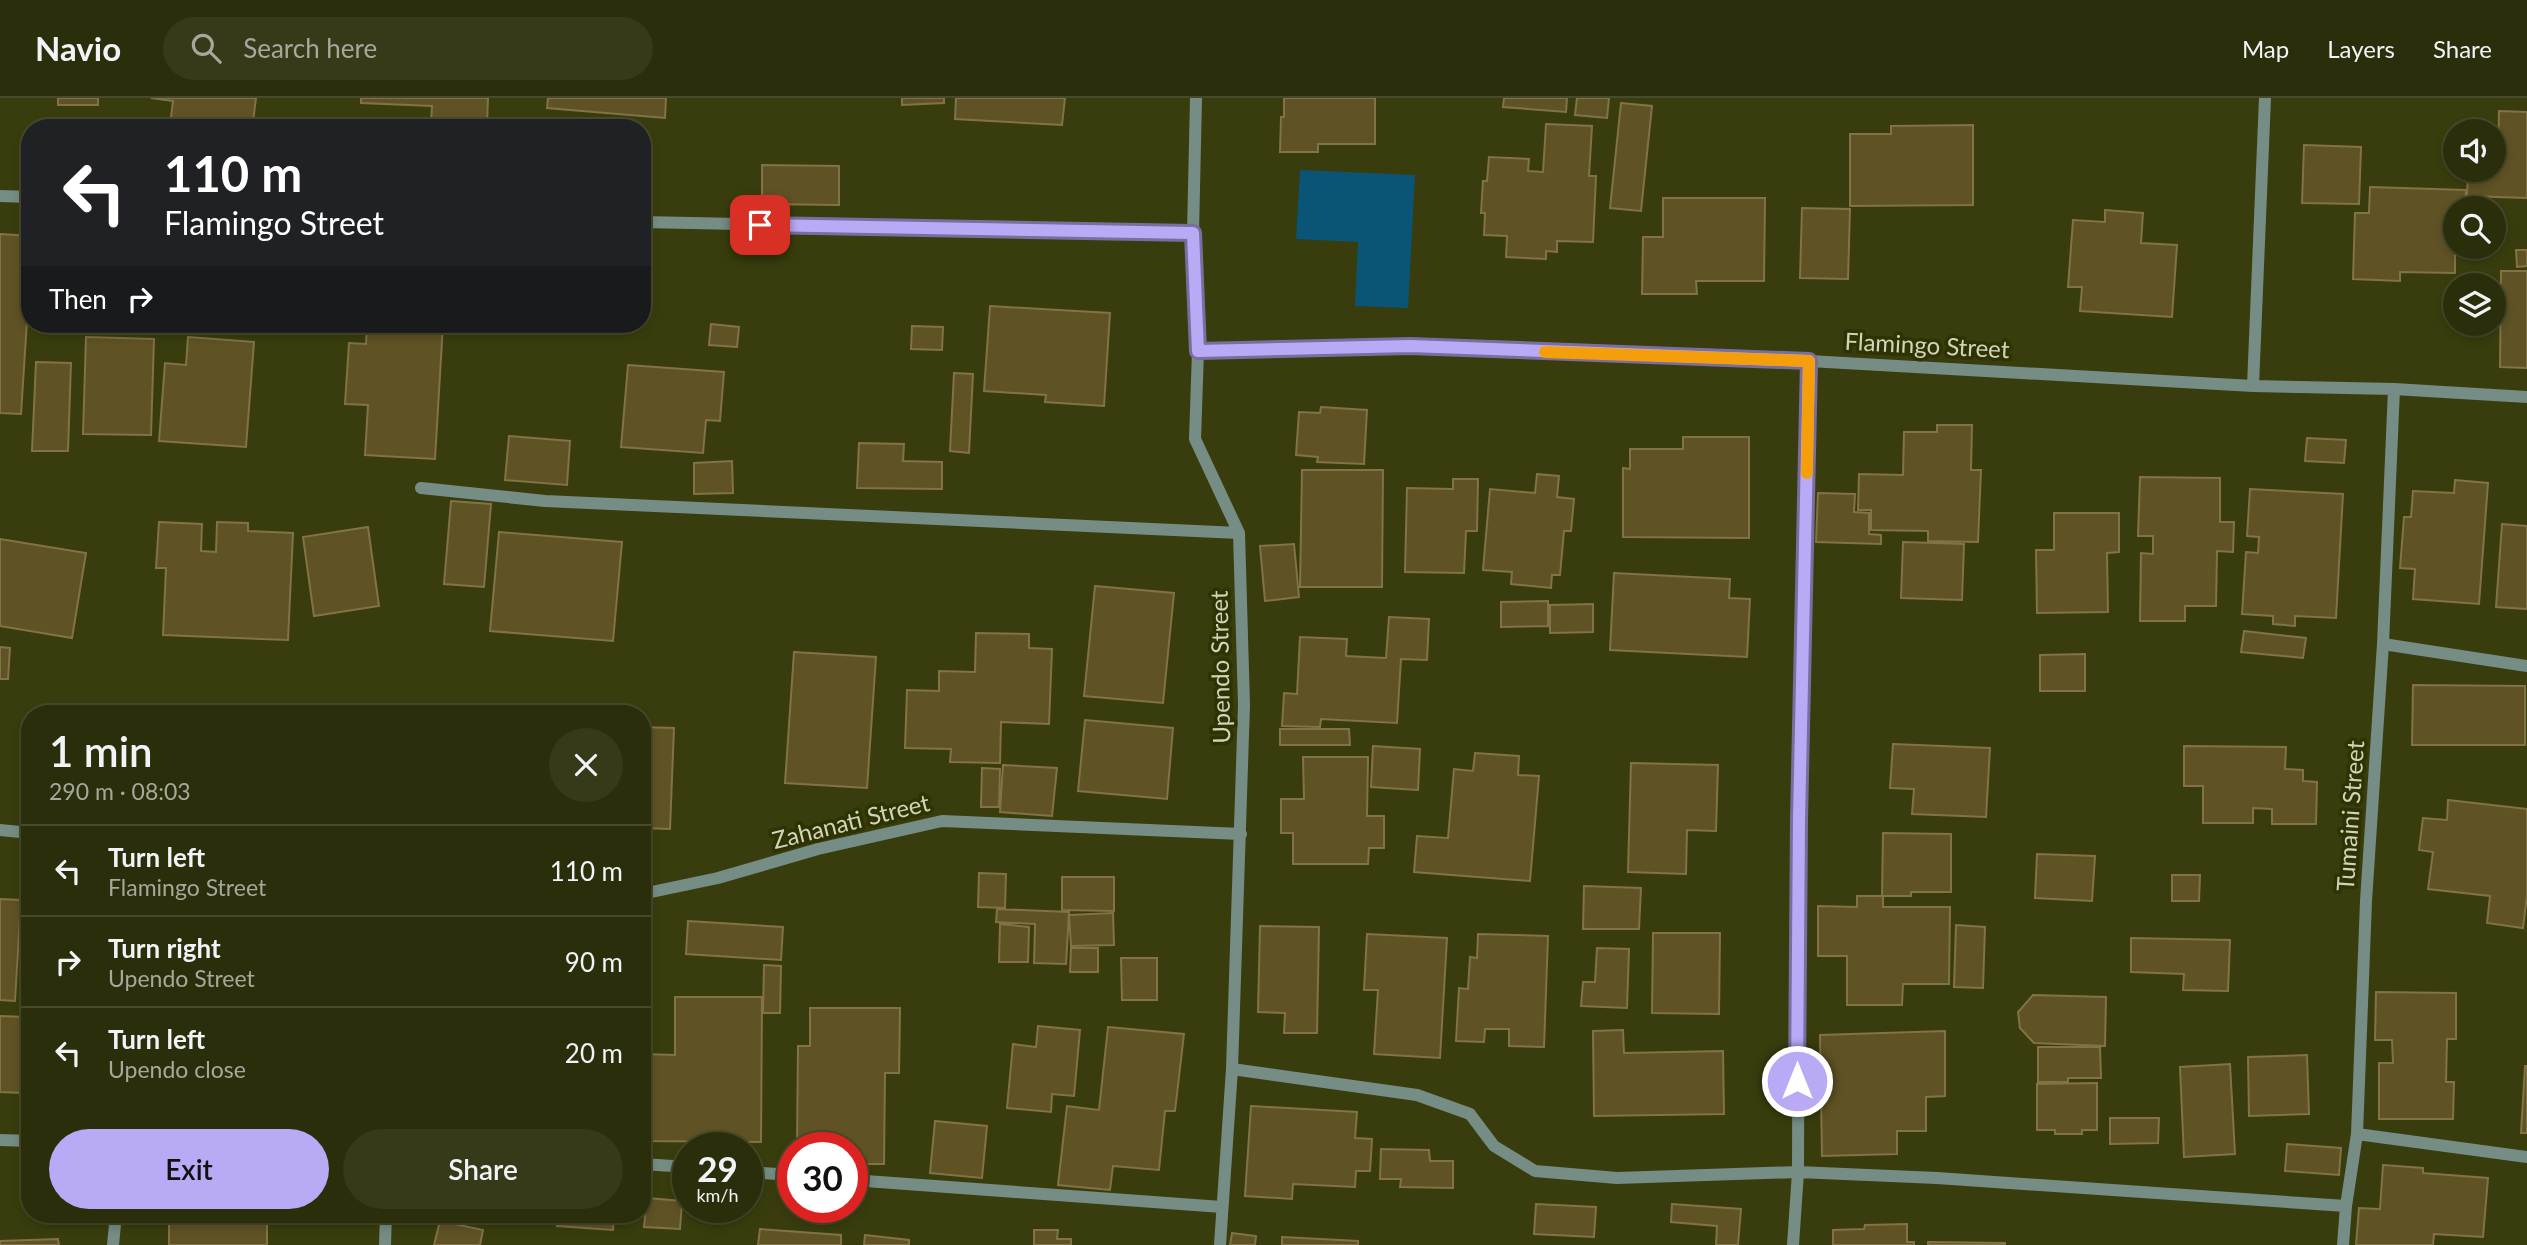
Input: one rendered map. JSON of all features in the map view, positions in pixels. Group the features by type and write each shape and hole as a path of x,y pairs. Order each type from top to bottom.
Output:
{"street":[{"name":"Upendo Street","path":"1196,98 1193,233 1198,351 1195,439 1239,534 1244,705 1232,1069 1220,1245"},
{"path":"2253,386 2265,98"},
{"path":"0,196 21,197"},
{"path":"651,222 1193,233"},
{"name":"Flamingo Street","path":"1198,351 1410,346 1809,361 2253,386 2394,389 2527,397"},
{"path":"1793,1245 1798,1172 1799,820 1809,361"},
{"name":"Tumaini Street","path":"2343,1245 2357,1134 2366,901 2383,644 2394,389"},
{"path":"421,488 545,501 1239,534"},
{"path":"2383,644 2527,666"},
{"name":"Zahanati Street","path":"651,892 718,878 818,849 942,821 1241,834"},
{"path":"0,830 21,832"},
{"path":"1232,1069 1417,1095 1470,1114 1494,1146 1535,1171 1617,1178 1798,1172 2043,1184 2346,1206"},
{"path":"2357,1134 2527,1157"},
{"path":"0,1140 21,1141"},
{"path":"651,1165 672,1166"},
{"path":"868,1181 1222,1207"},
{"path":"113,1245 115,1223"},
{"path":"385,1245 386,1223"}],"water":[{"path":"1300,170 1415,175 1408,308 1355,306 1358,242 1296,239"}],"building":[{"path":"58,98 98,98 98,105 58,105"},
{"path":"151,98 256,98 253,119 171,119 173,101"},
{"path":"361,98 488,98 487,119 431,119 432,106 361,103"},
{"path":"548,98 666,98 665,118 547,108"},
{"path":"902,98 944,98 944,103 902,105"},
{"path":"956,98 1065,98 1062,125 955,119"},
{"path":"1284,98 1375,98 1375,144 1318,144 1318,152 1280,152"},
{"path":"1504,98 1567,98 1566,112 1503,107"},
{"path":"1577,98 1609,98 1607,118 1575,115"},
{"path":"1621,103 1652,106 1641,211 1610,208"},
{"path":"2499,111 2527,112 2527,198 2467,196 2468,182 2506,182 2506,119 2499,119"},
{"path":"1546,124 1592,126 1589,176 1596,176 1593,242 1557,241 1557,252 1546,251 1546,259 1506,257 1507,236 1484,235 1485,213 1481,213 1483,181 1487,181 1489,157 1529,159 1528,171 1543,172"},
{"path":"1973,125 1973,205 1850,206 1850,134 1891,134 1891,126"},
{"path":"2304,145 2361,147 2359,204 2302,203"},
{"path":"762,165 839,166 839,205 762,204"},
{"path":"2370,187 2466,190 2466,196 2443,196 2443,259 2455,259 2455,273 2400,272 2400,281 2353,279 2355,213 2369,213"},
{"path":"1663,198 1765,198 1764,281 1696,281 1697,294 1642,294 1643,237 1663,237"},
{"path":"1802,208 1850,209 1848,279 1800,278"},
{"path":"2105,210 2143,213 2141,243 2177,245 2172,317 2080,311 2082,287 2068,287 2073,220 2105,222"},
{"path":"0,234 21,235 21,333 26,333 21,414 0,413"},
{"path":"2516,250 2527,250 2527,266 2517,267"},
{"path":"2527,271 2527,368 2500,367 2500,336 2506,336 2506,273 2501,273"},
{"path":"990,306 1110,313 1104,406 1045,402 1046,395 984,391"},
{"path":"711,324 739,327 737,347 709,345"},
{"path":"912,326 943,327 942,350 911,349"},
{"path":"367,333 442,333 435,459 365,455 368,405 345,404 349,343 366,344"},
{"path":"86,337 154,339 151,435 83,434"},
{"path":"188,337 254,342 246,447 159,441 165,363 186,365"},
{"path":"36,362 71,363 68,451 32,451"},
{"path":"628,365 724,372 720,421 706,420 703,453 621,447"},
{"path":"954,373 973,374 969,453 950,451"},
{"path":"1321,407 1367,410 1364,464 1317,462 1318,457 1296,455 1299,412 1320,413"},
{"path":"1937,425 1972,425 1971,470 1981,470 1978,542 1928,541 1928,531 1871,530 1871,510 1858,510 1859,474 1903,475 1904,432 1937,432"},
{"path":"509,436 570,441 567,485 505,480"},
{"path":"1683,437 1749,437 1749,538 1623,537 1623,468 1630,469 1630,449 1683,449"},
{"path":"2307,438 2346,440 2344,463 2305,461"},
{"path":"859,443 904,444 903,461 942,462 942,489 857,488"},
{"path":"732,461 733,493 694,494 694,463"},
{"path":"1302,470 1383,470 1382,587 1300,587"},
{"path":"1537,474 1559,476 1557,497 1574,499 1571,531 1564,531 1560,575 1552,575 1551,588 1511,584 1512,572 1483,570 1490,489 1535,493"},
{"path":"2140,477 2220,478 2220,522 2234,522 2233,552 2217,551 2216,606 2185,606 2185,621 2140,621 2141,553 2153,554 2153,536 2138,536"},
{"path":"1453,479 1478,479 1477,531 1466,531 1464,573 1405,572 1407,488 1453,489"},
{"path":"2455,480 2488,483 2479,604 2413,599 2415,569 2400,568 2404,517 2411,517 2413,491 2454,493"},
{"path":"2250,489 2343,494 2336,618 2295,616 2295,626 2273,624 2273,616 2242,614 2246,552 2258,553 2259,537 2247,536"},
{"path":"1818,493 1855,494 1854,512 1869,513 1869,534 1881,535 1881,544 1816,542"},
{"path":"451,501 491,504 484,587 444,584"},
{"path":"2054,513 2119,513 2119,552 2107,553 2108,612 2037,613 2036,550 2054,550"},
{"path":"159,522 202,524 201,551 216,552 217,522 248,523 248,531 293,533 288,640 163,635 166,568 156,568"},
{"path":"2502,524 2527,526 2527,609 2496,607"},
{"path":"368,527 379,606 314,616 303,537"},
{"path":"499,532 622,542 613,641 490,631"},
{"path":"0,539 86,553 72,638 0,626"},
{"path":"1903,542 1964,544 1962,600 1901,598"},
{"path":"1294,544 1299,597 1265,601 1260,546"},
{"path":"1614,573 1730,579 1729,598 1750,599 1747,657 1610,650"},
{"path":"1095,586 1174,593 1163,703 1084,696"},
{"path":"1548,601 1548,626 1501,627 1501,602"},
{"path":"1593,604 1593,632 1550,633 1550,605"},
{"path":"1389,617 1429,619 1427,660 1401,659 1397,723 1321,719 1320,727 1282,726 1284,693 1297,694 1300,637 1347,639 1346,656 1386,658"},
{"path":"2244,631 2306,638 2303,658 2241,652"},
{"path":"976,633 1029,634 1029,648 1052,649 1049,724 1001,722 1000,763 950,762 951,749 905,748 907,690 939,691 939,671 975,672"},
{"path":"0,647 10,648 8,679 0,679"},
{"path":"794,652 876,657 867,788 785,783"},
{"path":"2085,654 2085,691 2040,691 2040,655"},
{"path":"2413,685 2525,686 2525,745 2412,745"},
{"path":"1085,720 1173,728 1167,799 1078,791"},
{"path":"651,727 674,728 670,829 651,828"},
{"path":"1280,729 1349,729 1350,745 1280,745"},
{"path":"1893,744 1990,748 1986,817 1912,814 1914,789 1890,788"},
{"path":"1373,746 1420,749 1418,790 1371,787"},
{"path":"2184,746 2286,747 2285,769 2303,770 2303,781 2317,782 2316,824 2272,824 2272,809 2253,808 2253,823 2203,823 2203,786 2184,786"},
{"path":"1475,753 1519,756 1518,775 1539,776 1530,881 1414,872 1417,836 1448,838 1454,769 1473,771"},
{"path":"1303,757 1368,757 1367,816 1384,816 1384,848 1369,848 1368,864 1293,864 1293,833 1281,833 1281,799 1304,799"},
{"path":"1631,763 1718,765 1716,831 1687,830 1686,874 1628,872"},
{"path":"1003,765 1057,768 1052,816 1000,812"},
{"path":"982,768 1000,769 999,807 981,807"},
{"path":"2448,800 2527,809 2527,895 2523,928 2487,923 2490,896 2428,889 2433,852 2419,850 2423,818 2447,820"},
{"path":"1883,833 1951,834 1951,892 1911,892 1911,896 1882,896"},
{"path":"2037,854 2095,856 2092,901 2035,898"},
{"path":"979,873 1006,874 1005,908 978,907"},
{"path":"2172,875 2200,875 2199,901 2172,901"},
{"path":"1062,877 1114,877 1114,911 1062,910"},
{"path":"1584,886 1641,888 1639,929 1583,929"},
{"path":"1857,896 1883,896 1883,907 1950,907 1949,984 1903,984 1902,1005 1847,1005 1847,956 1818,956 1818,906 1857,907"},
{"path":"0,899 21,900 15,1001 0,1000"},
{"path":"997,909 1069,912 1066,964 1034,963 1035,924 996,922"},
{"path":"1113,913 1114,945 1071,946 1069,915"},
{"path":"688,921 783,927 781,960 686,954"},
{"path":"1000,924 1029,927 1028,962 999,962"},
{"path":"1956,925 1985,927 1983,988 1954,987"},
{"path":"1260,926 1319,927 1317,1033 1284,1033 1285,1013 1258,1012"},
{"path":"1653,933 1720,933 1719,1014 1652,1013"},
{"path":"1367,934 1447,938 1440,1058 1374,1054 1378,990 1364,990"},
{"path":"1478,934 1548,936 1544,1047 1509,1046 1509,1029 1485,1029 1484,1042 1456,1041 1459,988 1468,989 1470,957 1477,958"},
{"path":"2131,938 2230,940 2228,991 2183,990 2184,974 2131,972"},
{"path":"1071,948 1098,948 1098,972 1070,972"},
{"path":"1597,948 1629,949 1627,1008 1581,1006 1583,982 1595,982"},
{"path":"1121,958 1157,958 1157,1000 1122,1000"},
{"path":"764,965 781,966 780,1013 763,1013"},
{"path":"2376,992 2456,993 2456,1039 2447,1039 2446,1082 2454,1082 2453,1119 2379,1119 2379,1063 2393,1063 2392,1040 2375,1040"},
{"path":"2033,995 2106,997 2105,1046 2034,1043 2020,1028 2018,1012"},
{"path":"675,997 762,997 761,1132 672,1132 672,1141 651,1141 651,1054 675,1055"},
{"path":"810,1008 900,1008 899,1073 885,1073 884,1164 868,1164 868,1132 797,1132 798,1046 810,1046"},
{"path":"0,1016 21,1017 21,1093 0,1092"},
{"path":"1038,1026 1080,1030 1074,1096 1052,1094 1051,1112 1007,1108 1013,1044 1036,1047"},
{"path":"1108,1027 1184,1034 1175,1111 1165,1111 1159,1170 1113,1166 1110,1190 1058,1185 1067,1106 1099,1110"},
{"path":"1623,1030 1624,1053 1723,1051 1724,1114 1594,1116 1593,1031"},
{"path":"1945,1031 1945,1096 1926,1097 1926,1131 1897,1131 1897,1154 1822,1156 1820,1035"},
{"path":"2038,1047 2100,1047 2101,1078 2038,1082"},
{"path":"2307,1055 2309,1114 2249,1116 2248,1057"},
{"path":"2230,1064 2235,1154 2184,1157 2180,1067"},
{"path":"2525,1066 2527,1133 2521,1133"},
{"path":"2097,1083 2097,1130 2082,1130 2082,1134 2055,1134 2055,1130 2037,1130 2037,1084"},
{"path":"1251,1106 1357,1112 1355,1138 1372,1139 1370,1171 1356,1171 1355,1187 1293,1184 1292,1199 1245,1196"},
{"path":"2110,1118 2159,1118 2158,1143 2110,1144"},
{"path":"935,1121 987,1126 982,1178 930,1173"},
{"path":"2287,1144 2341,1148 2339,1175 2285,1171"},
{"path":"1381,1149 1429,1150 1430,1161 1453,1161 1453,1188 1400,1187 1401,1179 1380,1179"},
{"path":"2383,1165 2423,1168 2423,1173 2488,1178 2483,1237 2434,1234 2433,1245 2356,1245 2359,1208 2380,1209"},
{"path":"651,1198 672,1200 672,1223 680,1223 680,1229 644,1227 644,1223 651,1223"},
{"path":"1536,1204 1596,1207 1594,1237 1534,1234"},
{"path":"1672,1204 1741,1209 1738,1245 1716,1245 1717,1226 1671,1222"},
{"path":"169,1223 267,1223 267,1245 169,1245"},
{"path":"440,1223 483,1230 480,1245 434,1245"},
{"path":"557,1223 613,1223 613,1230 557,1226"},
{"path":"1907,1224 1907,1242 1914,1242 1914,1245 1833,1245 1833,1230 1864,1229 1865,1225"},
{"path":"760,1229 841,1235 841,1245 758,1245"},
{"path":"1034,1230 1058,1230 1057,1239 1071,1239 1071,1245 1034,1245"},
{"path":"1232,1233 1256,1236 1255,1245 1230,1245"},
{"path":"865,1235 909,1240 909,1245 864,1245"},
{"path":"1282,1237 1358,1241 1358,1245 1282,1245"},
{"path":"58,1239 59,1245 0,1245 0,1241"},
{"path":"1928,1242 2005,1243 2005,1245 1928,1245"}],"slow traffic":[{"path":"1545,352 1809,361 1807,473"}],"route":[{"path":"760,225 1193,233 1198,351 1410,346 1809,361 1799,820 1797,1081"}]}
